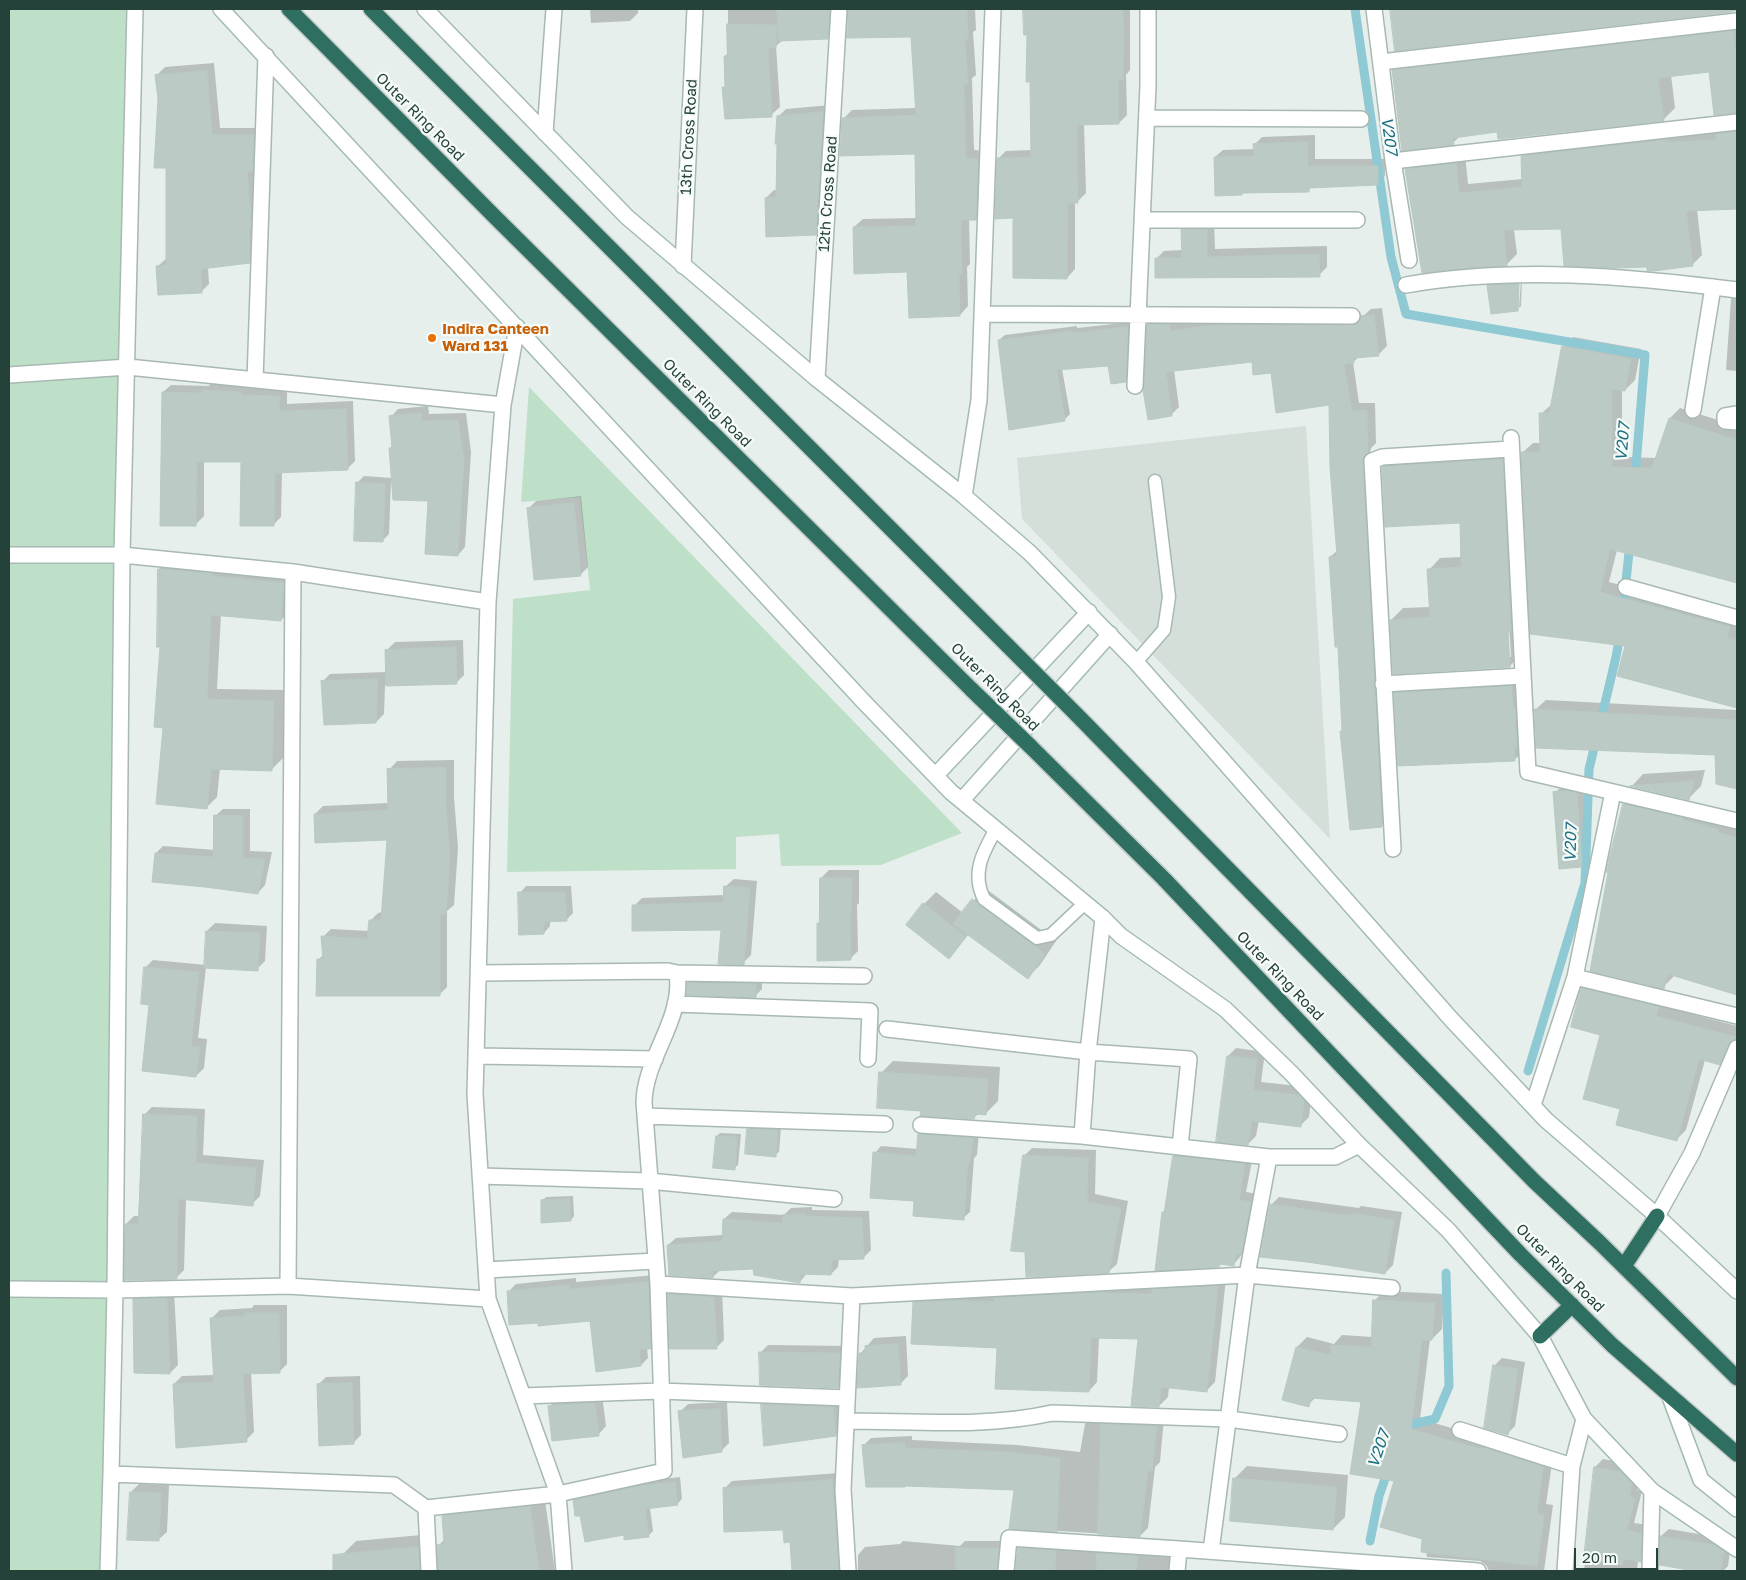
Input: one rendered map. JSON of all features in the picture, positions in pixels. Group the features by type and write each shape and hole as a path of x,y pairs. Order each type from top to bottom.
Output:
{"highway":[{"name":"Outer Ring Road","path":"289,9 494,216 1164,879 1520,1254 1612,1346 1737,1454"},
{"path":"371,9 1076,714 1534,1181 1624,1266 1737,1378"},
{"path":"1624,1266 1657,1216"},
{"path":"1540,1336 1572,1304"}],"street":[{"path":"108,1571 114,1290 122,555 128,367 135,9"},
{"path":"221,9 863,701 936,776 1103,918 1121,936 1225,1009 1471,1255 1540,1336 1584,1419 1652,1490 1737,1548"},
{"path":"425,9 626,217 817,379 964,496 1030,554 1136,662 1444,1012 1546,1120 1657,1216 1737,1291"},
{"path":"545,133 554,9"},
{"name":"13th Cross Road","path":"683,266 695,9"},
{"name":"12th Cross Road","path":"817,379 840,9"},
{"path":"964,496 978,400 993,9"},
{"path":"1135,386 1147,118 1148,9"},
{"path":"1374,9 1393,161 1409,260"},
{"path":"1381,62 1737,21"},
{"path":"255,380 266,56"},
{"path":"1147,118 1361,119"},
{"path":"1393,161 1737,122"},
{"path":"1142,220 1356,220"},
{"path":"1406,285 1512,274 1621,278 1737,290"},
{"path":"1692,410 1713,287"},
{"path":"982,314 1352,316"},
{"path":"517,327 503,405 488,602 475,1094 488,1299 558,1494 564,1571"},
{"path":"9,375 128,367 503,405"},
{"path":"1393,849 1372,461 1382,456 1511,444 1528,772 1737,821"},
{"path":"9,555 122,555 293,572 488,602"},
{"path":"288,1286 293,572"},
{"path":"1626,587 1737,618"},
{"path":"936,776 1088,612"},
{"path":"962,800 1110,634"},
{"path":"1383,684 1523,676"},
{"path":"1531,1104 1575,977 1607,791"},
{"path":"1082,1136 1088,1052 1103,918"},
{"path":"479,974 668,971 677,973 864,976"},
{"path":"111,1474 394,1485 426,1508 558,1494 664,1471 658,1284 649,1181 644,1089 668,1027 678,982 677,973"},
{"path":"1575,977 1737,1016"},
{"path":"674,1004 870,1011 868,1059"},
{"path":"887,1029 1088,1052 1189,1059 1180,1147"},
{"path":"1657,1216 1692,1152 1737,1048"},
{"path":"476,1056 655,1060"},
{"path":"645,1116 885,1124"},
{"path":"921,1125 1082,1136 1269,1157 1335,1157 1359,1145"},
{"path":"1211,1551 1247,1275 1269,1157"},
{"path":"480,1176 649,1181 834,1198"},
{"path":"486,1270 656,1261"},
{"path":"658,1284 852,1296 1247,1275 1392,1288"},
{"path":"9,1289 114,1290 288,1286 488,1299"},
{"path":"848,1571 844,1489 852,1296"},
{"path":"523,1396 660,1391 847,1398"},
{"path":"1670,1397 1701,1480 1737,1509"},
{"path":"846,1421 981,1422 1029,1418 1052,1413 1229,1420 1339,1434"},
{"path":"1565,1571 1572,1466 1584,1419"},
{"path":"1460,1430 1572,1466"},
{"path":"1650,1571 1652,1490"},
{"path":"426,1508 429,1571"},
{"path":"1006,1571 1009,1538 1179,1548 1478,1571"},
{"path":"1177,1571 1179,1548"}],"lane":[{"path":"1136,662 1164,630 1169,597 1155,481"},
{"path":"996,828 980,858 978,871 980,891 984,899 1037,938 1051,935 1085,903"}],"shaded area":[{"path":"1306,426 1330,839 1022,519 1017,458"}],"green space":[{"path":"9,9 135,9 108,1571 9,1571"},
{"path":"529,387 962,833 881,865 781,866 779,834 736,837 736,869 507,872 513,599 590,590 580,497 521,502"}],"building":[{"path":"777,9 830,9 828,39 779,41"},
{"path":"848,9 967,9 968,39 965,39 968,84 964,85 966,158 978,159 976,220 961,220 962,274 959,274 960,316 909,318 907,272 854,274 853,227 916,226 915,154 840,156 842,118 916,115 911,37 847,38"},
{"path":"1023,9 1123,9 1123,80 1118,79 1119,124 1077,125 1078,203 1068,203 1067,279 1013,278 1013,218 995,219 997,158 1031,157 1030,82 1026,82 1027,35 1024,35"},
{"path":"1390,9 1731,9 1731,12 1395,51"},
{"path":"727,24 777,25 776,48 768,48 772,117 725,119 722,87 725,87 724,56 727,56"},
{"path":"1733,31 1737,63 1736,113 1714,115 1709,72 1658,78 1664,121 1498,139 1497,132 1453,138 1454,145 1402,151 1392,70"},
{"path":"207,71 212,135 254,135 253,171 247,171 251,215 251,229 249,229 250,263 201,269 202,293 158,295 156,266 166,265 166,168 154,168 158,99 155,75"},
{"path":"823,112 816,235 766,237 765,198 776,197 777,144 775,144 777,116"},
{"path":"1737,131 1737,209 1686,211 1693,266 1647,271 1647,267 1564,266 1561,229 1504,230 1507,266 1422,273 1405,169 1456,163 1459,193 1522,187 1521,156 1666,140 1666,142 1717,140 1716,134"},
{"path":"1308,142 1308,166 1378,166 1378,185 1309,188 1309,192 1242,193 1242,195 1215,196 1214,157 1254,156 1253,144"},
{"path":"1207,229 1207,257 1319,254 1320,277 1155,278 1155,258 1182,258 1181,230"},
{"path":"1519,284 1518,311 1491,314 1487,285"},
{"path":"1374,315 1379,356 1354,358 1354,363 1344,364 1352,411 1367,410 1368,452 1364,456 1363,462 1382,827 1350,830 1340,731 1342,731 1338,647 1335,647 1329,557 1337,556 1330,467 1329,405 1276,413 1271,373 1253,375 1252,362 1166,372 1172,416 1148,420 1143,390 1147,324 1169,324 1170,331 1215,325 1352,325 1357,324 1361,316"},
{"path":"1128,327 1126,382 1111,384 1108,366 1057,370 1065,421 1009,430 998,340 1072,331 1072,333"},
{"path":"1562,346 1631,359 1625,391 1612,389 1612,467 1652,468 1669,418 1737,440 1737,583 1610,549 1600,592 1730,627 1727,637 1737,640 1737,708 1617,676 1625,646 1530,634 1521,452 1540,452 1539,413 1549,413"},
{"path":"202,390 241,392 241,395 280,396 279,411 346,409 348,470 275,473 274,526 240,526 241,462 197,462 196,526 160,526 162,392 202,393"},
{"path":"421,413 422,421 458,420 464,460 458,556 425,554 428,501 393,500 389,448 392,448 389,416"},
{"path":"1503,459 1511,632 1508,632 1510,667 1393,674 1390,620 1430,617 1427,569 1461,567 1460,523 1385,527 1382,467"},
{"path":"356,482 385,484 383,542 354,541"},
{"path":"574,503 581,576 534,580 527,508"},
{"path":"158,569 212,573 212,576 284,583 281,621 211,615 207,699 274,701 272,771 211,769 207,809 156,804 163,728 154,727 160,647 157,647"},
{"path":"456,647 457,684 386,686 385,650"},
{"path":"378,679 376,723 324,725 321,681"},
{"path":"1511,686 1513,708 1515,708 1517,747 1514,747 1515,761 1398,766 1394,693"},
{"path":"1534,709 1737,720 1737,789 1716,784 1715,755 1536,748"},
{"path":"446,768 446,806 450,857 446,914 440,914 440,996 316,996 317,959 323,959 321,936 367,939 369,920 381,920 387,840 315,843 314,814 388,810 387,769"},
{"path":"1694,781 1689,800 1630,786"},
{"path":"1569,791 1577,793 1582,867 1559,869 1553,792"},
{"path":"1623,804 1684,818 1683,820 1718,829 1717,832 1737,838 1737,995 1668,974 1664,989 1590,971 1608,873 1606,872"},
{"path":"214,815 243,816 243,858 265,859 258,894 152,882 155,853 213,857"},
{"path":"820,878 852,878 850,913 851,960 817,961"},
{"path":"724,886 750,888 744,965 718,964 721,930 632,931 632,905 723,902"},
{"path":"518,892 565,892 567,921 544,922 544,934 519,935"},
{"path":"972,899 1045,954 1028,979 953,924"},
{"path":"923,903 966,937 949,959 906,925"},
{"path":"206,931 260,933 258,971 204,968"},
{"path":"144,967 199,972 191,1046 200,1047 196,1077 142,1071 149,1005 141,1004"},
{"path":"687,983 756,984 756,998 686,995"},
{"path":"1581,988 1659,1007 1656,1016 1737,1037 1729,1044 1720,1065 1699,1059 1677,1141 1616,1125 1620,1109 1583,1099 1600,1035 1571,1027"},
{"path":"1227,1056 1257,1059 1253,1090 1299,1095 1304,1101 1301,1127 1252,1121 1248,1145 1216,1142"},
{"path":"879,1072 988,1079 986,1115 975,1114 974,1119 920,1116 921,1111 877,1108"},
{"path":"143,1114 197,1116 196,1163 256,1168 253,1206 178,1199 177,1279 124,1280 125,1224 138,1224"},
{"path":"747,1129 778,1130 776,1157 745,1154"},
{"path":"918,1134 973,1138 970,1163 968,1163 964,1220 913,1216 914,1201 870,1198 873,1152 916,1156"},
{"path":"716,1136 737,1137 735,1170 713,1168"},
{"path":"1023,1155 1088,1158 1087,1202 1121,1208 1109,1273 1026,1277 1025,1252 1011,1251"},
{"path":"1173,1156 1245,1164 1239,1200 1251,1202 1241,1255 1236,1254 1234,1266 1220,1264 1219,1267 1155,1271 1162,1212 1164,1212"},
{"path":"570,1199 571,1221 541,1223 541,1200"},
{"path":"1270,1204 1352,1216 1352,1213 1394,1220 1385,1274 1308,1262 1260,1257"},
{"path":"805,1214 805,1216 862,1218 864,1259 832,1260 831,1275 801,1274 800,1283 754,1275 753,1269 713,1271 713,1278 669,1275 667,1245 722,1241 723,1219 782,1223 783,1215"},
{"path":"648,1282 651,1349 639,1349 641,1366 596,1372 590,1321 538,1326 538,1323 509,1325 507,1291 569,1285 569,1289"},
{"path":"1218,1286 1207,1392 1161,1387 1159,1407 1131,1406 1138,1339 1091,1338 1089,1392 995,1389 997,1348 911,1344 913,1302 951,1300 994,1302 994,1298 1105,1292 1152,1294 1152,1289"},
{"path":"668,1294 714,1297 717,1349 669,1349"},
{"path":"167,1298 170,1374 134,1373 133,1299"},
{"path":"1373,1300 1435,1303 1432,1340 1422,1340 1411,1429 1480,1449 1481,1447 1543,1467 1537,1514 1544,1515 1537,1566 1421,1552 1422,1539 1380,1527 1394,1481 1350,1474 1361,1402 1311,1398 1309,1407 1282,1400 1296,1347 1331,1355 1331,1345 1371,1347"},
{"path":"245,1313 279,1313 280,1373 243,1374 247,1442 176,1448 173,1384 214,1382 210,1318 245,1316"},
{"path":"898,1344 901,1385 857,1388 859,1353 865,1353 865,1346"},
{"path":"759,1352 840,1353 838,1388 760,1385"},
{"path":"1493,1365 1518,1369 1508,1435 1484,1428"},
{"path":"352,1383 354,1444 319,1446 317,1384"},
{"path":"595,1403 599,1436 552,1441 548,1406"},
{"path":"761,1404 833,1407 836,1436 764,1446"},
{"path":"720,1409 722,1452 683,1458 678,1411"},
{"path":"1101,1424 1157,1426 1152,1471 1148,1471 1140,1537 1098,1534"},
{"path":"905,1443 905,1448 1008,1452 1060,1458 1057,1532 1009,1529 1014,1490 905,1486 866,1487 862,1445"},
{"path":"1594,1467 1621,1472 1632,1484 1630,1497 1635,1499 1627,1530 1642,1533 1641,1562 1624,1559 1622,1565 1584,1558"},
{"path":"1233,1478 1337,1487 1333,1530 1230,1521"},
{"path":"832,1480 839,1571 792,1571 790,1542 784,1543 783,1530 724,1532 723,1488"},
{"path":"675,1482 678,1505 645,1509 649,1537 624,1540 624,1535 585,1542 580,1516 575,1516 573,1500 640,1486"},
{"path":"130,1492 161,1493 159,1541 127,1540"},
{"path":"530,1506 539,1571 438,1571 437,1545 444,1544 442,1516"},
{"path":"1660,1536 1715,1545 1724,1552 1721,1571 1694,1571 1660,1565"},
{"path":"418,1547 420,1571 333,1571 333,1555"},
{"path":"956,1548 999,1548 997,1571 956,1571"},
{"path":"1018,1548 1056,1550 1055,1571 1015,1571"},
{"path":"1097,1553 1138,1556 1136,1571 1097,1571"}],"waterway":[{"name":"V207","path":"1355,9 1391,257 1406,314 1645,355 1635,478"},
{"name":"V207","path":"1623,609 1630,543"},
{"name":"V207","path":"1600,724 1620,635"},
{"name":"V207","path":"1528,1071 1585,883 1589,769 1596,740"},
{"name":"V207","path":"1402,1429 1403,1426 1435,1419 1449,1386 1446,1273"},
{"name":"V207","path":"1370,1541 1379,1496 1388,1470"}],"place":[{"name":"Indira Canteen Ward 131","path":"432,338"}]}
